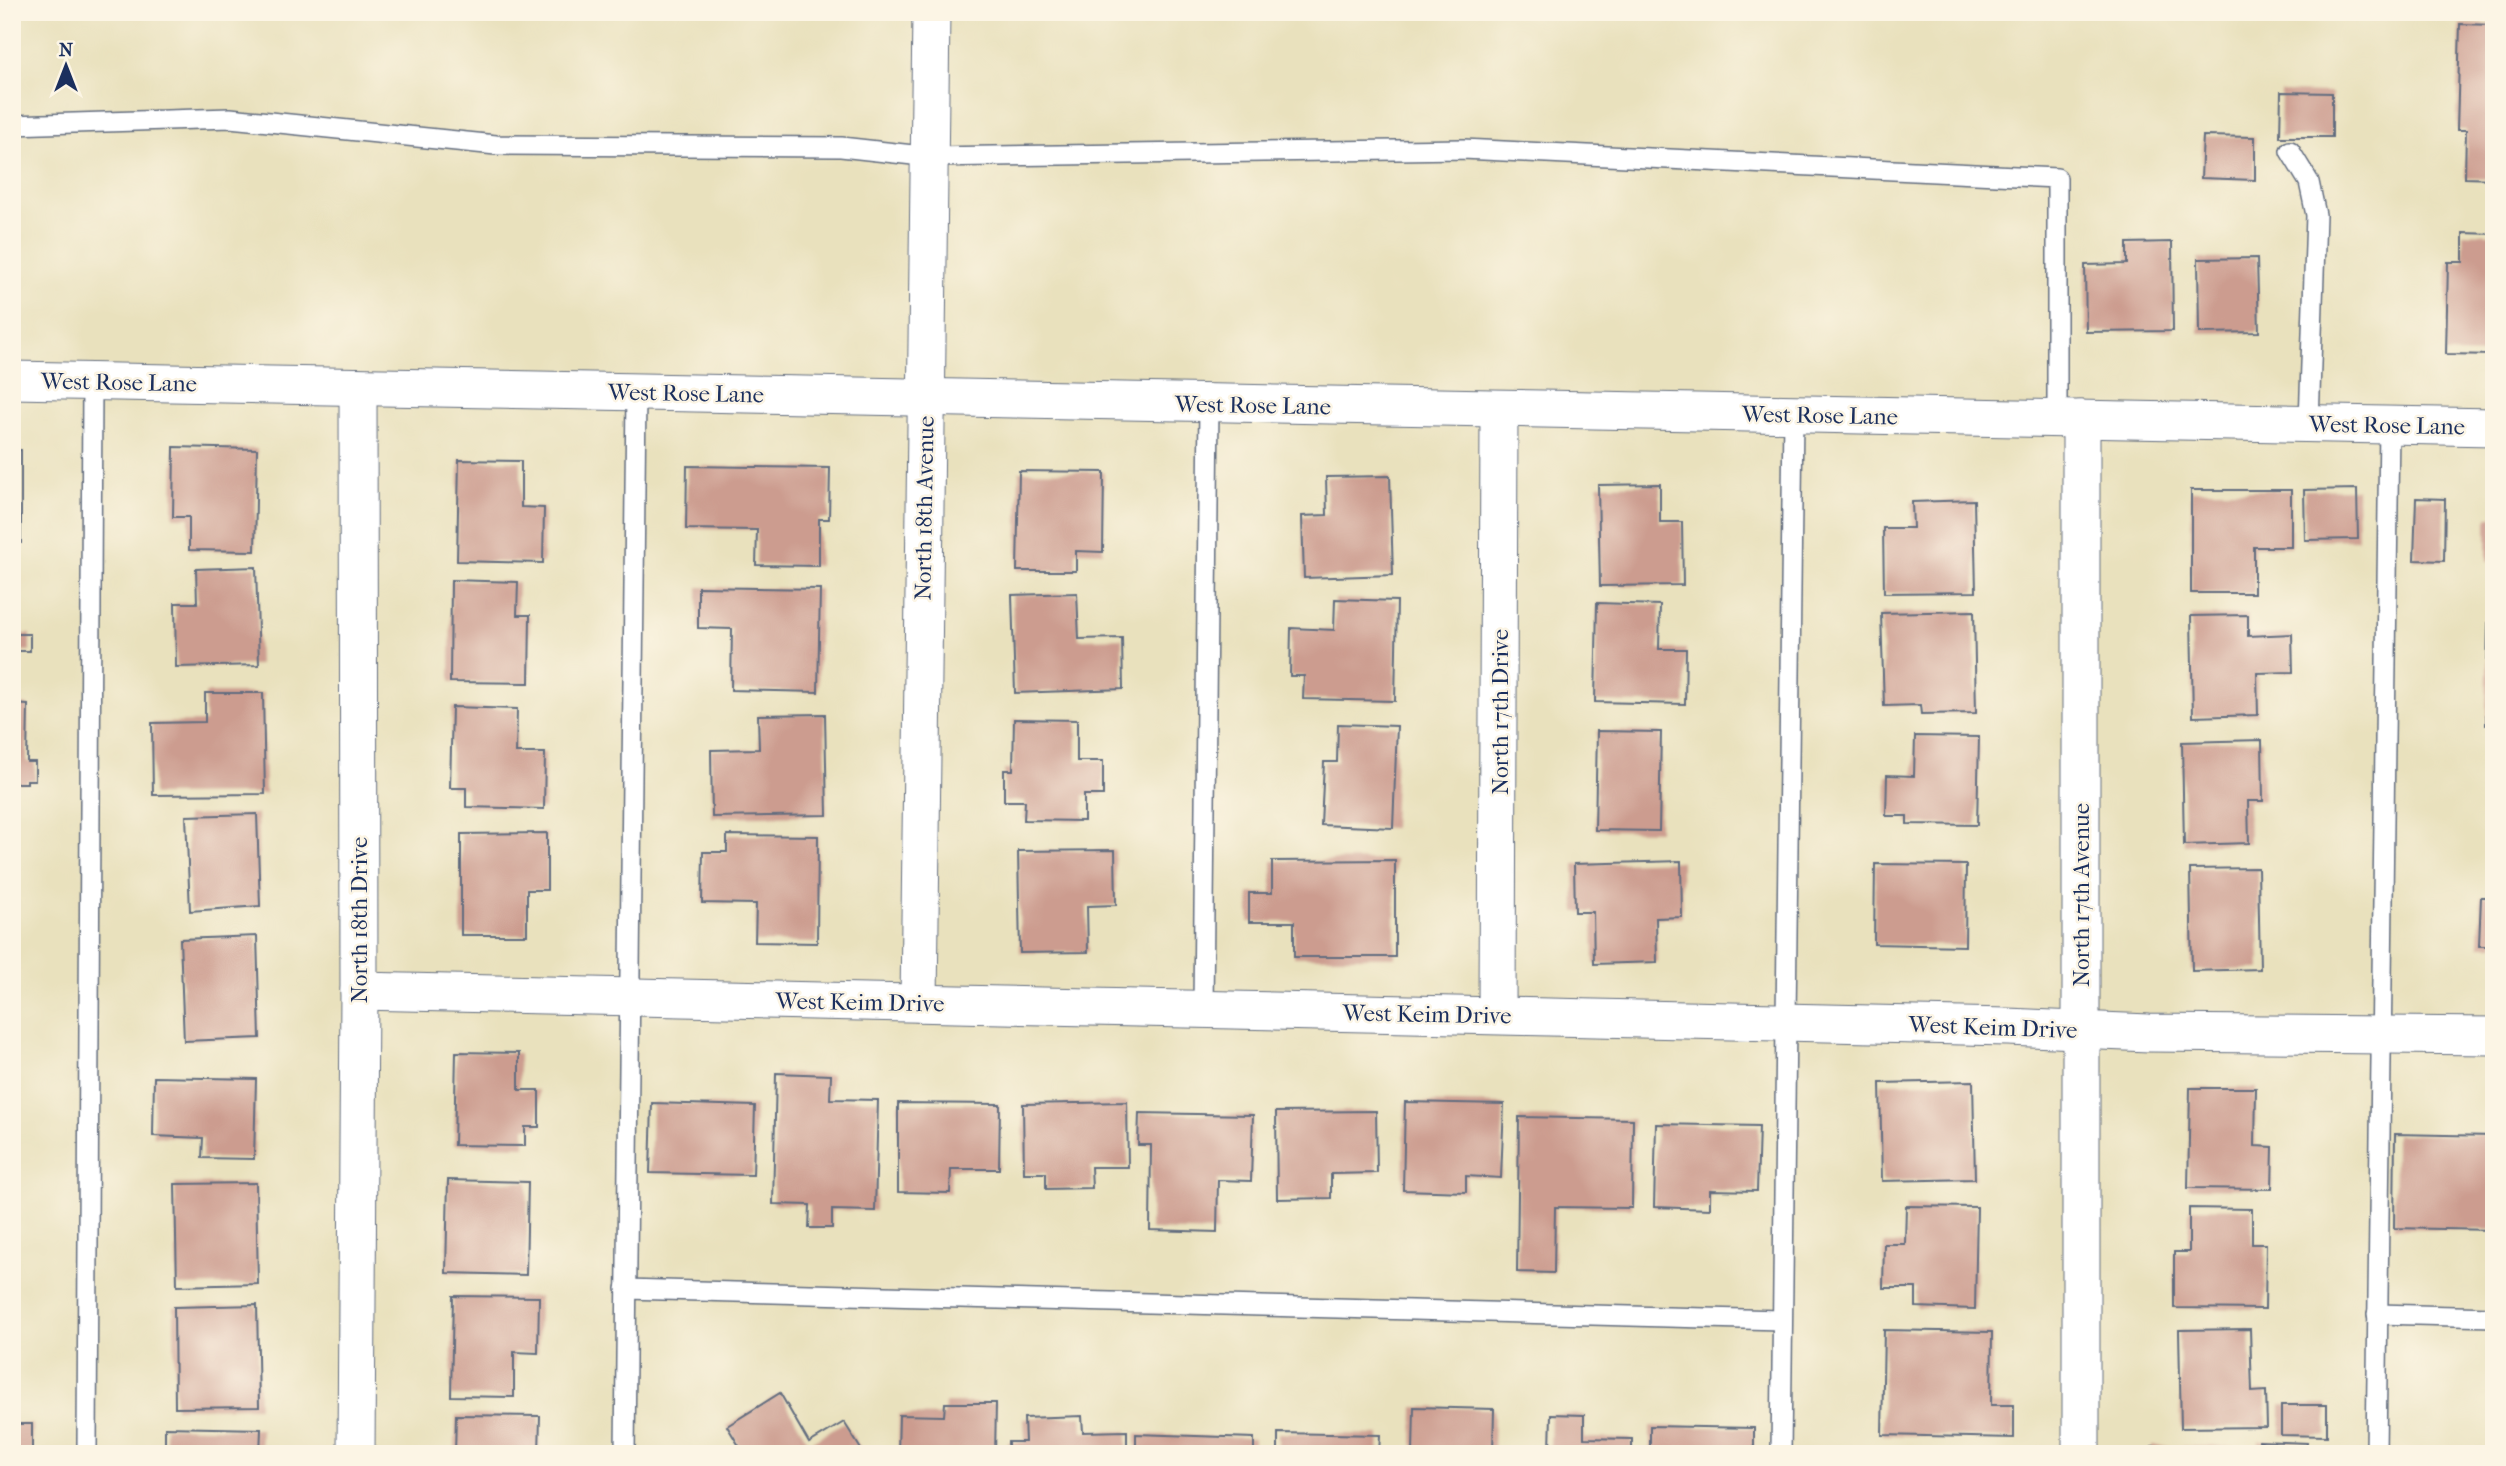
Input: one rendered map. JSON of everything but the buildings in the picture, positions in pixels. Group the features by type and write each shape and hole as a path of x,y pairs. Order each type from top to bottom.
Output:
{"street":[{"name":"North 18th Avenue","path":"919,1003 930,12"},
{"name":"West Rose Lane","path":"12,380 2494,427"},
{"name":"North 18th Drive","path":"356,1454 359,990 358,387"},
{"name":"North 17th Drive","path":"1497,1016 1499,409"},
{"name":"North 17th Avenue","path":"2069,419 2081,1030 2081,1454"},
{"name":"West Keim Drive","path":"359,990 2081,1030 2494,1036"}],"lane":[{"path":"12,125 230,118 496,145 841,147 930,157 1463,149 2057,178 2069,419"},
{"path":"2290,151 2309,182 2316,215 2309,423"},
{"path":"87,1454 92,381"},
{"path":"625,1454 636,393"},
{"path":"1203,1009 1209,404"},
{"path":"1781,1454 1793,414"},
{"path":"2375,1454 2389,425"},
{"path":"626,1289 1781,1320"},
{"path":"2377,1314 2494,1317"}]}
